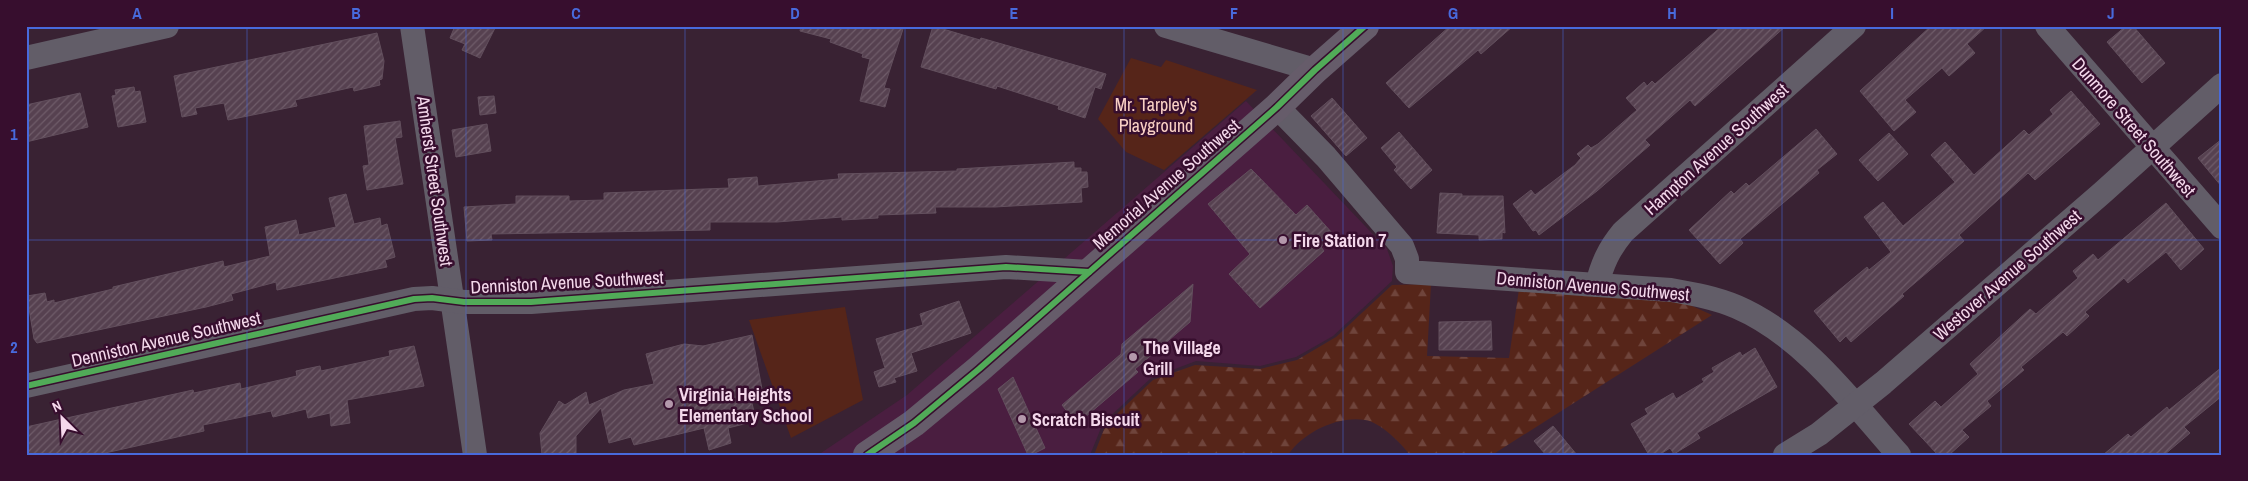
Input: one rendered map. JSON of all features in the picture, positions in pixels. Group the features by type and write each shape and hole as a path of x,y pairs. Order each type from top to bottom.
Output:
{"main road":[{"name":"Memorial Avenue Southwest","path":"867,455 914,423 1277,107 1365,26"}],"street":[{"path":"26,58 167,26"},
{"name":"Amherst Street Southwest","path":"412,26 475,455"},
{"path":"1166,26 1315,70"},
{"name":"Hampton Avenue Southwest","path":"1597,285 1602,266 1610,248 1623,232 1854,26"},
{"name":"Dunmore Street Southwest","path":"2047,26 2222,227"},
{"name":"Westover Avenue Southwest","path":"1785,455 1818,434 1855,406 2222,85"},
{"name":"Denniston Avenue Southwest","path":"1277,107 1326,157 1402,246 1407,259 1407,272 1671,290 1705,296 1737,307 1790,340 1819,366 1899,455"},
{"name":"Denniston Avenue Southwest","path":"26,386 414,299 531,302 1006,267 1089,272"}],"shaded area":[{"path":"1246,101 1387,249 1393,266 1392,281 1333,336 1296,357 1260,366 1196,361 1151,378 1103,423 1090,455 818,455 907,395"}],"green space":[{"name":"Mr. Tarpley's Playground","path":"1131,58 1161,67 1166,60 1257,90 1164,170 1126,152 1098,119"},
{"path":"1431,284 1427,356 1509,358 1519,289 1681,301 1712,315 1492,455 1410,455 1396,439 1377,425 1365,420 1355,419 1344,420 1322,427 1302,440 1288,455 1094,455 1106,424 1153,380 1195,365 1260,369 1297,360 1336,337 1392,285"},
{"path":"845,307 863,400 791,438 749,320"}],"building":[{"path":"455,26 496,26 480,58 462,50 465,44 450,38"},
{"path":"801,26 904,26 884,88 890,89 885,107 860,101 870,59 862,57 863,54 830,42 831,39 800,31"},
{"path":"933,26 1106,74 1101,89 1095,87 1085,118 1058,109 1059,106 997,86 996,89 921,67"},
{"path":"1450,26 1513,26 1481,54 1478,50 1409,108 1386,83"},
{"path":"1722,26 1786,26 1695,106 1690,100 1645,140 1650,145 1597,191 1539,235 1536,230 1533,231 1513,204 1531,190 1535,195 1575,165 1581,158 1577,154 1588,145 1591,148 1598,144 1637,110 1626,98 1644,82 1647,86 1652,81 1655,84"},
{"path":"1931,26 1987,26 1967,44 1975,53 1949,76 1942,68 1905,100 1916,112 1894,131 1860,91"},
{"path":"2126,26 2133,26 2165,63 2142,83 2107,42"},
{"path":"377,33 384,61 382,79 379,80 380,85 354,91 353,87 295,100 297,106 228,120 224,103 195,108 197,114 182,117 174,76"},
{"path":"134,87 135,92 140,91 146,122 118,127 112,96 116,95 115,90"},
{"path":"2071,91 2100,124 2035,180 2028,173 1959,235 1964,241 1902,294 1904,296 1851,342 1846,336 1840,342 1814,311 1867,267 1869,270 1891,252 1864,217 1883,202 1903,226 1955,182 1931,155 1945,142 1974,175 2024,130 2029,135 2053,114 2050,110"},
{"path":"80,93 88,127 26,142 26,105"},
{"path":"494,96 496,113 480,115 478,97"},
{"path":"1332,98 1367,138 1346,156 1311,116"},
{"path":"400,121 402,137 395,138 403,184 367,190 363,166 369,165 364,126"},
{"path":"487,124 491,151 456,157 452,130"},
{"path":"1816,129 1837,154 1817,170 1819,173 1740,239 1743,243 1720,264 1689,230 1731,191 1734,194 1746,183 1749,186"},
{"path":"1399,132 1432,170 1411,189 1394,170 1397,167 1381,148"},
{"path":"1889,133 1908,154 1878,181 1859,160"},
{"path":"2222,139 2222,187 2198,158"},
{"path":"1074,162 1074,168 1081,168 1081,172 1087,172 1088,187 1081,188 1082,202 995,207 935,207 936,213 878,215 878,218 842,220 842,217 777,222 710,222 710,230 491,234 492,240 467,241 464,207 516,204 516,196 569,196 569,201 604,200 604,193 729,188 728,179 757,177 758,186 839,179 838,174 957,171 957,169"},
{"name":"Fire Station 7","path":"1251,169 1296,215 1307,205 1333,234 1321,247 1324,251 1260,308 1229,274 1250,254 1208,204"},
{"path":"1440,193 1462,194 1462,196 1503,196 1505,233 1502,232 1502,239 1479,240 1479,235 1437,233"},
{"path":"346,194 354,224 380,218 381,226 387,224 395,257 385,260 387,267 277,290 276,282 231,294 233,300 206,307 37,343 34,339 27,296 45,293 47,302 54,300 54,303 223,261 224,267 270,256 265,227 296,220 299,235 336,227 329,198"},
{"path":"2166,203 2204,249 2181,270 2166,252 2128,283 2124,278 2085,312 2089,316 2067,336 2063,332 2021,367 2024,370 1987,401 1991,406 1962,430 1969,437 1949,455 1938,455 1909,424 1935,401 1941,407 1978,374 1970,364 2030,309 2036,314 2078,278 2073,271 2093,254 2098,260"},
{"name":"The Village Grill","path":"1193,284 1190,322 1135,369 1138,372 1077,424 1062,405 1121,354 1122,344"},
{"path":"959,301 971,333 911,353 917,371 894,378 896,382 879,387 874,372 885,368 876,339 923,325 920,314"},
{"path":"1491,321 1492,350 1439,350 1439,322"},
{"path":"752,335 764,400 752,403 756,421 728,428 731,443 709,450 704,428 634,445 631,437 609,443 601,408 576,436 576,455 542,455 540,433 559,401 565,405 586,392 589,405 624,390 654,384 646,354 684,344 703,346"},
{"path":"414,346 424,386 347,400 350,423 331,426 330,413 308,418 306,409 273,417 271,411 203,425 204,431 96,455 26,455 26,427 193,390 194,393 240,383 241,389 297,376 296,371 320,366 321,371 390,356 389,351"},
{"path":"1755,348 1777,387 1697,433 1700,438 1674,454 1670,448 1659,455 1649,455 1631,424 1648,414 1645,409 1673,393 1676,399 1704,382 1702,379 1714,372 1712,368 1740,352 1742,356"},
{"path":"2222,367 2222,396 2184,427 2190,433 2164,455 2103,455 2128,434 2131,437 2167,407 2169,410"},
{"name":"Scratch Biscuit","path":"1013,377 1045,448 1031,455 1028,455 998,389"},
{"path":"1553,426 1577,455 1546,455 1534,441"}],"cycle path":[{"path":"867,455 914,423 979,369 1277,107 1365,26"},
{"path":"26,386 414,299 432,298 464,302 531,302 1006,267 1089,272"}],"place":[{"name":"Fire Station 7","path":"1283,240"},
{"name":"The Village Grill","path":"1133,357"},
{"name":"Virginia Heights Elementary School","path":"669,404"},
{"name":"Scratch Biscuit","path":"1022,419"}]}
